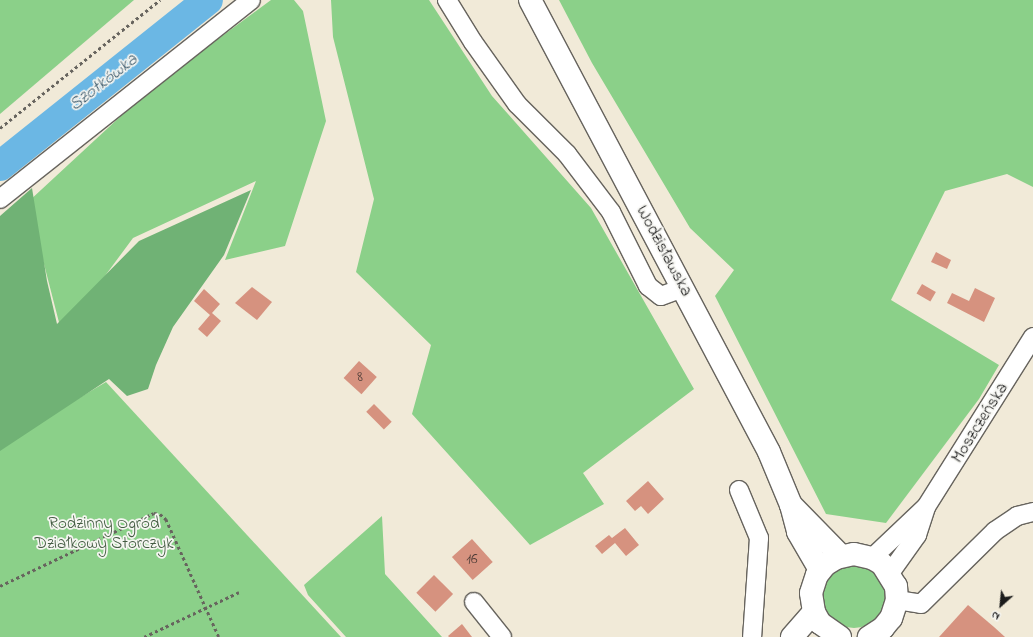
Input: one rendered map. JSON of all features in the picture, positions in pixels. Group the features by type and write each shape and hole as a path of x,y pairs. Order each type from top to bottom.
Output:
{"main road":[{"name":"Wodzisławska","path":"530,0 769,452 791,505 798,532 820,570"},
{"name":"Wodzisławska","path":"791,505 842,556"},
{"path":"830,635 814,612 811,593 820,570 842,556 854,554 872,558 890,573 896,586 897,600 891,618 879,634"},
{"path":"792,637 814,612"}],"street":[{"path":"0,199 251,0"},
{"path":"447,0 473,42 517,104 567,154 611,212 648,286 661,296 683,288"},
{"name":"Moszczeńska","path":"890,573 917,535 926,507 1033,337"},
{"path":"739,490 759,538 752,637"},
{"name":"Moszczeńska","path":"872,558 926,507"},
{"path":"897,600 920,604 995,532 1017,516 1033,512"},
{"path":"474,602 502,637"}],"path":[{"path":"0,128 160,0"},
{"path":"0,586 154,513 160,514 166,519 219,637"},
{"path":"144,637 239,592"}],"green space":[{"path":"0,0 134,0 0,114"},
{"path":"271,0 294,0 303,11 326,121 285,246 225,260 256,181 133,238 62,334 28,202 149,90"},
{"path":"331,0 429,0 492,96 591,208 694,389 583,473 604,504 530,545 412,414 431,345 356,272 374,199 333,37"},
{"path":"559,0 1033,0 1033,187 1007,174 945,191 891,300 999,365 979,399 886,523 826,514 715,296 734,270 690,228 592,63"},
{"path":"32,188 47,281 57,324 139,241 251,190 224,255 173,327 156,365 148,389 127,396 109,379 0,451 0,216"},
{"name":"Rodzinny Ogród Działkowy Storczyk","path":"106,382 341,637 0,637 0,445"},
{"path":"382,516 385,574 442,637 346,637 308,595 304,585"},
{"path":"854,564 872,570 880,578 886,596 880,614 872,622 854,628 836,622 828,614 822,596 828,578 836,570"}],"building":[{"path":"936,252 951,260 947,269 931,262"},
{"path":"922,284 936,292 930,302 916,294"},
{"path":"252,287 272,302 257,320 235,303"},
{"path":"975,288 995,298 984,322 947,303 952,293 969,301"},
{"path":"204,289 220,304 212,313 221,321 207,337 198,329 210,315 194,301"},
{"path":"359,361 377,377 361,394 344,378"},
{"path":"374,404 392,422 384,429 366,412"},
{"path":"648,481 664,499 648,514 641,506 635,511 626,501"},
{"path":"625,528 639,545 626,556 615,543 602,554 595,546 609,535 612,538"},
{"path":"472,539 493,562 473,580 452,557"},
{"path":"434,575 453,594 435,612 416,593"},
{"path":"968,605 994,627 1005,637 939,637"},
{"path":"462,624 472,637 448,636"}],"waterway":[{"name":"Szotkówka","path":"0,166 208,0"}]}
